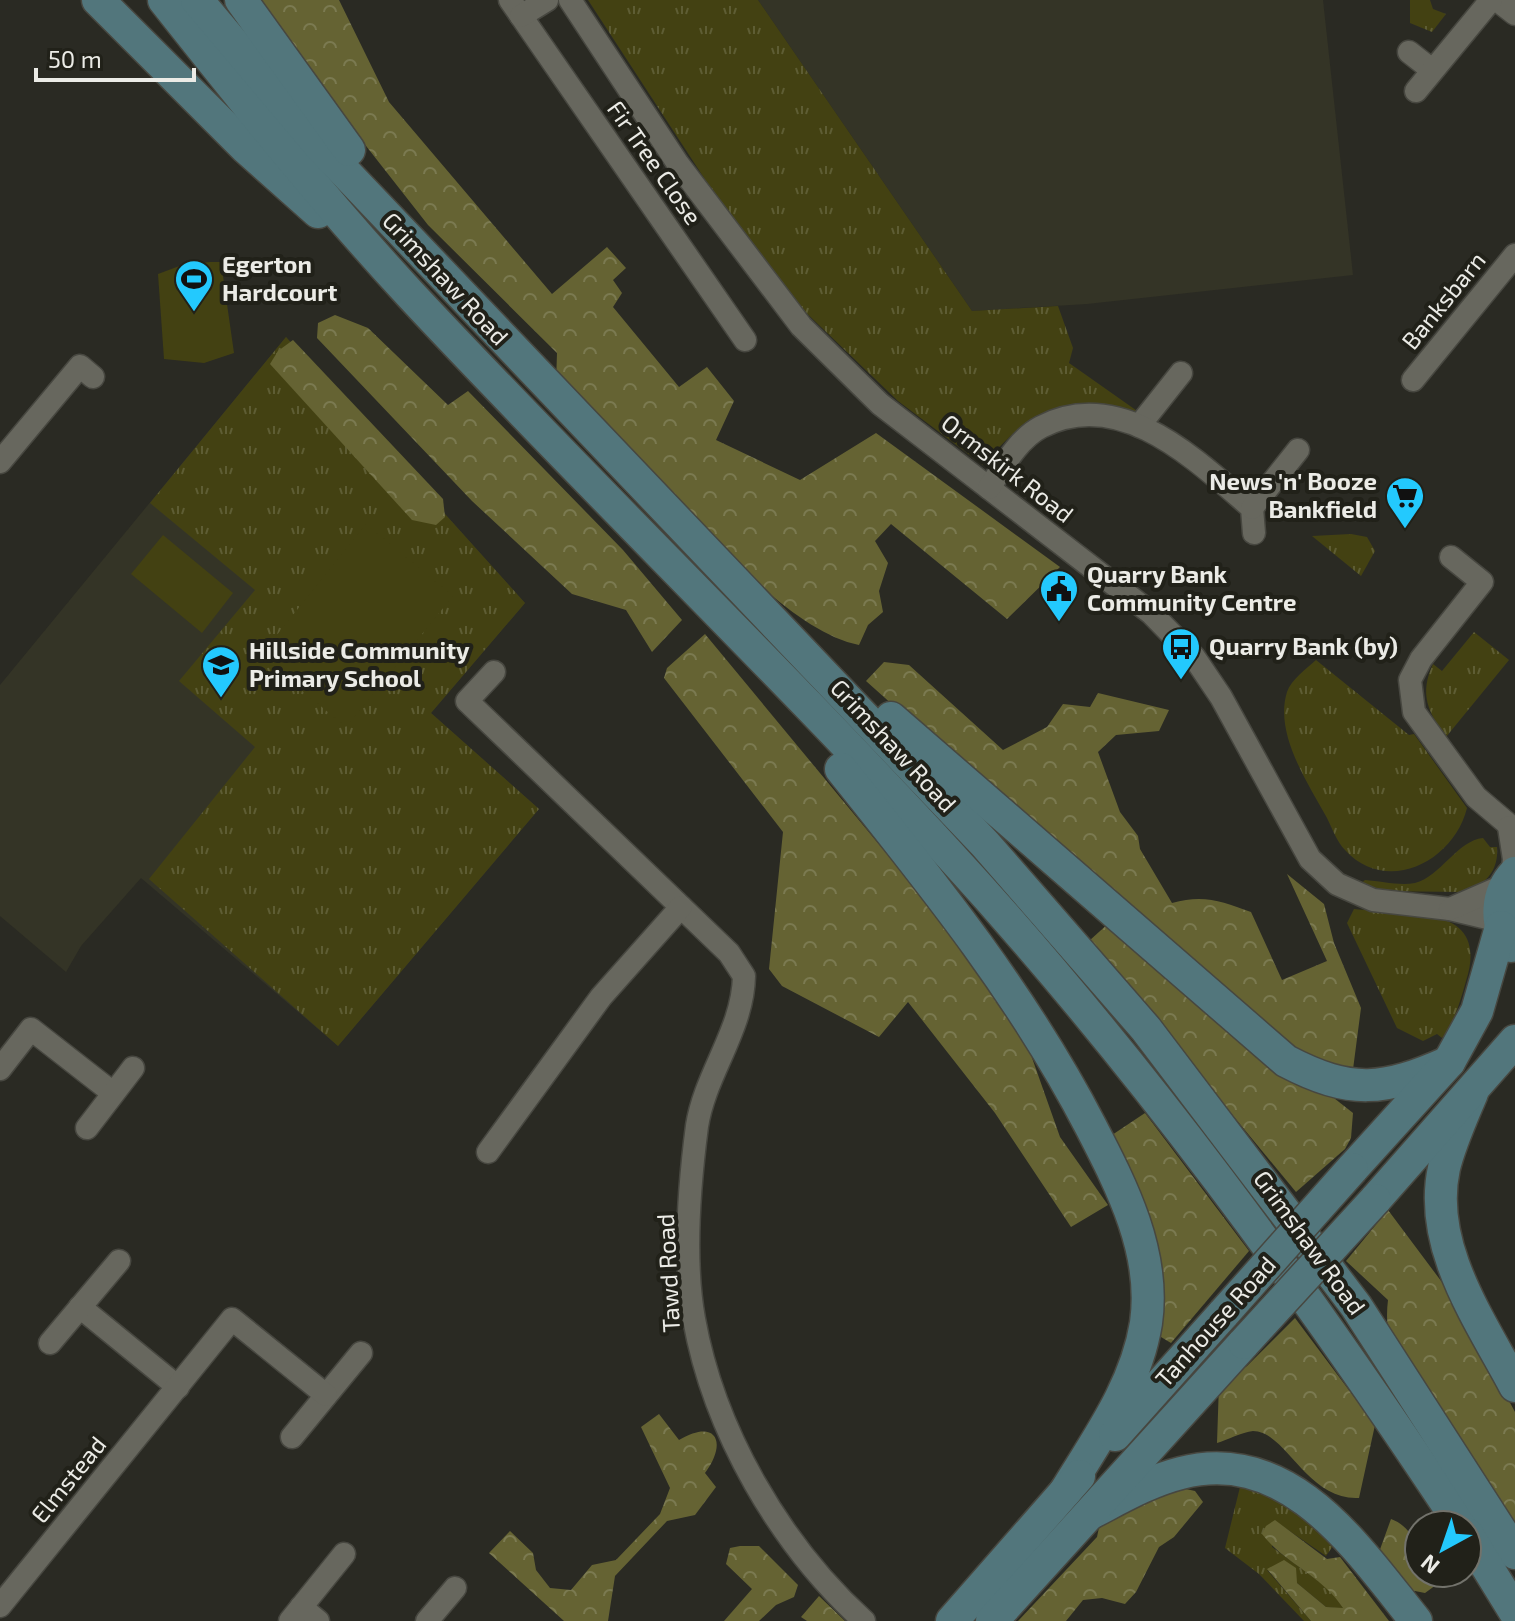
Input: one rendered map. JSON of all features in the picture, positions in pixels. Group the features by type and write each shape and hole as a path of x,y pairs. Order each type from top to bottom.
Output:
{"main road":[{"path":"98,0 245,147 407,291"},
{"name":"Grimshaw Road","path":"164,0 240,95 407,291 949,854 1075,999 1216,1174 1334,1334 1450,1509"},
{"name":"Grimshaw Road","path":"197,0 320,146 985,844 1146,1029 1356,1306 1515,1553"},
{"path":"241,0 435,269"},
{"path":"747,592 1286,1061 1318,1078 1356,1087 1410,1079 1449,1062"},
{"path":"721,619 939,891 1012,990 1069,1085 1110,1163 1138,1231 1147,1276 1146,1321 1137,1359 1120,1401 1065,1492"},
{"name":"Tanhouse Road","path":"952,1621 1449,1062 1477,1011 1505,933 1511,878"},
{"name":"Tanhouse Road","path":"992,1621 1472,1093 1515,1041"},
{"path":"1472,1093 1444,1168 1440,1203 1445,1242 1465,1291 1515,1386"},
{"path":"1091,1513 1182,1472 1218,1469 1279,1482 1307,1498 1336,1523 1416,1621"},
{"path":"1483,1560 1515,1612"}],"street":[{"name":"Fir Tree Close","path":"547,0 516,8 745,340"},
{"name":"Ormskirk Road","path":"570,0 678,164 801,326 880,404 1151,613 1194,657 1221,697 1310,859 1337,884 1373,900 1450,909 1505,933"},
{"path":"1416,91 1491,0"},
{"path":"1497,0 1515,14"},
{"path":"1409,52 1432,70"},
{"name":"Banksbarn","path":"1413,380 1515,255"},
{"path":"0,462 80,366 93,377"},
{"path":"1139,426 1181,373"},
{"path":"989,488 1021,444 1040,427 1062,419 1089,416 1139,426 1175,442 1252,508"},
{"path":"1254,533 1252,508 1298,450"},
{"path":"1450,909 1511,878 1514,859 1511,824 1476,797 1414,712 1410,680 1421,659 1482,582 1451,557"},
{"name":"Tawd Road","path":"494,672 467,701 734,958 744,976 739,1012 704,1097 697,1124 690,1211 693,1315 700,1352 746,1466 777,1519 809,1564 864,1621"},
{"path":"488,1152 601,997 681,907"},
{"path":"0,1069 31,1029 113,1093"},
{"path":"87,1128 133,1068"},
{"path":"50,1343 119,1261"},
{"path":"80,1307 178,1387"},
{"name":"Elmstead","path":"0,1606 232,1319 326,1395"},
{"path":"292,1437 361,1353"},
{"path":"303,1616 344,1554"},
{"path":"438,1617 455,1588"},
{"path":"0,1616 5,1621"}],"shaded area":[{"path":"758,0 1323,0 1353,275 1087,304 972,311"},
{"name":"Hillside Community Primary School","path":"286,337 525,603 431,713 539,809 338,1046 141,878 81,946 66,972 0,916 0,685"}],"green space":[{"path":"256,0 339,0 389,102 552,294 607,247 626,268 613,280 622,293 613,307 679,387 707,367 734,401 716,440 800,480 876,433 1060,567 1007,619 891,524 875,541 888,563 879,591 883,612 868,625 859,645 810,624 735,563 556,384 557,353 428,225 254,3"},
{"path":"588,0 758,0 972,311 1058,306 1073,348 1069,363 1140,413 1089,408 1052,411 1020,428 983,465 898,401 796,303 723,207"},
{"path":"1410,0 1430,0 1433,9 1446,14 1432,32 1410,23"},
{"name":"Egerton Hardcourt","path":"221,262 234,353 204,363 164,359 158,274 182,265"},
{"path":"335,315 368,328 448,405 468,391 623,550 682,620 652,652 626,610 572,594 472,501 317,338 318,323"},
{"name":"Hillside Community Primary School","path":"286,337 525,603 431,713 539,809 338,1046 149,879 255,747 179,681 255,590 150,503"},
{"path":"293,340 443,499 445,517 436,525 412,520 270,364 278,351"},
{"path":"366,524 453,596 346,727 260,656"},
{"path":"1351,534 1367,537 1375,551 1361,576 1312,536"},
{"path":"163,535 233,593 202,633 131,574"},
{"path":"1474,632 1509,660 1446,737 1430,711 1426,694 1429,675 1433,664 1442,671"},
{"path":"705,634 968,952 1031,1055 1060,1137 1108,1205 1071,1227 995,1113 908,1002 879,1037 782,986 769,969 783,832 664,678 667,668"},
{"path":"1316,660 1409,735 1414,734 1467,808 1460,827 1434,857 1399,871 1380,870 1362,864 1340,843 1295,758 1285,724 1287,692 1300,674"},
{"path":"884,662 909,665 1003,750 1047,727 1063,704 1090,707 1098,693 1169,710 1159,731 1116,735 1098,752 1120,812 1138,836 1140,849 1172,903 1193,899 1212,900 1251,912 1282,980 1327,961 1287,874 1324,904 1334,943 1361,1008 1352,1077 1264,1037 866,681"},
{"path":"1483,838 1490,847 1497,847 1496,863 1484,881 1470,889 1462,892 1376,891 1359,885 1365,880 1415,883 1433,874 1465,845"},
{"path":"1354,909 1440,918 1456,926 1467,938 1471,956 1466,981 1454,1018 1442,1038 1437,1034 1423,1041 1397,1028 1347,923"},
{"path":"1110,922 1353,1113 1351,1138 1345,1149 1296,1192 1089,941"},
{"path":"1145,1113 1249,1251 1171,1343 1156,1334 1112,1135"},
{"path":"1388,1210 1453,1297 1515,1412 1515,1524 1412,1363 1393,1344 1387,1319 1388,1300 1346,1261"},
{"path":"1295,1318 1375,1425 1359,1498 1341,1496 1325,1489 1265,1434 1253,1431 1217,1443 1219,1384 1247,1366"},
{"path":"659,1414 679,1440 702,1432 714,1437 716,1452 705,1473 716,1487 695,1515 667,1521 615,1576 608,1621 564,1621 489,1553 510,1531 533,1553 536,1570 550,1588 571,1590 592,1565 616,1560 660,1514 670,1488 641,1427"},
{"path":"1241,1483 1292,1507 1333,1546 1326,1556 1275,1521 1272,1547 1332,1591 1344,1609 1326,1607 1297,1583 1267,1570 1311,1621 1304,1621 1259,1574 1225,1548"},
{"path":"1177,1487 1195,1491 1203,1502 1174,1537 1159,1547 1136,1592 1125,1604 1102,1598 1083,1600 1066,1621 1018,1621 1097,1537 1101,1518"},
{"path":"1391,1519 1403,1526 1403,1586 1378,1555"},
{"path":"1275,1520 1327,1559 1340,1557 1389,1621 1311,1621 1267,1569 1284,1560 1296,1568 1297,1583 1326,1607 1343,1608 1325,1587 1282,1554 1262,1534 1266,1526"},
{"path":"759,1546 798,1585 794,1597 776,1605 759,1621 724,1621 752,1589 726,1564 730,1548"},
{"path":"1405,1589 1430,1589 1425,1593"},
{"path":"819,1596 845,1621 807,1621 801,1617"}],"place":[{"name":"Egerton Hardcourt","path":"194,313"},
{"name":"News 'n' Booze Bankfield","path":"1405,530"},
{"name":"Quarry Bank Community Centre","path":"1059,623"},
{"name":"Quarry Bank (by)","path":"1181,681"},
{"name":"Hillside Community Primary School","path":"221,699"}]}
